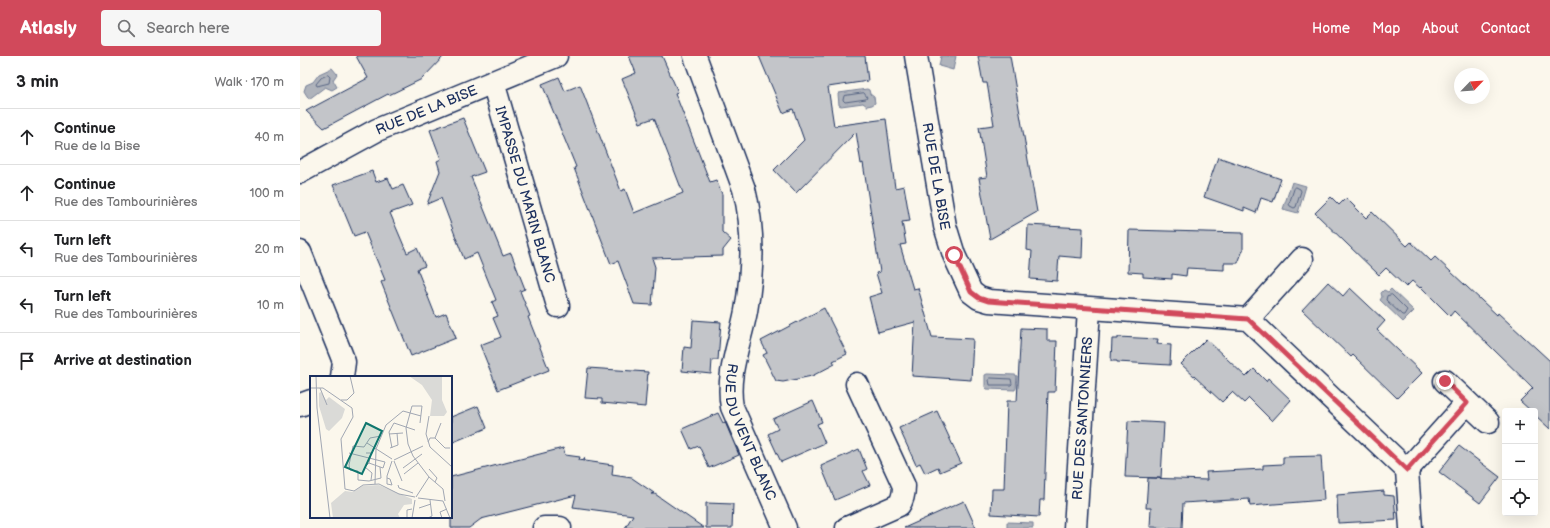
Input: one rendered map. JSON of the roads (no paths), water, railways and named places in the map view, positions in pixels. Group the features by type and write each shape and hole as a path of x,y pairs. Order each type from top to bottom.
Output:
{"street":[{"name":"RUE DE LA BISE","path":"300,172 377,130 556,56"},
{"name":"RUE DU VENT BLANC","path":"695,56 744,189 750,210 752,245 746,310 730,378 732,407 785,528"},
{"name":"RUE DE LA BISE","path":"916,56 945,226 954,255 971,292 979,298 988,301 1248,319"},
{"name":"IMPASSE DU MARIN BLANC","path":"493,82 558,306"},
{"path":"300,252 344,362 342,376"},
{"path":"1302,259 1248,319 1407,470 1411,528"},
{"name":"RUE DES SANTONNIERS","path":"1075,528 1089,309"},
{"path":"1445,381 1488,422"},
{"path":"847,528 899,505 904,493 904,486 857,384"},
{"path":"300,405 310,401"},
{"path":"1407,470 1467,403"},
{"path":"544,528 560,528"}],"water":[{"path":"941,56 956,56 953,70 939,66"},
{"path":"332,68 337,74 333,80 337,87 332,90 325,87 309,99 304,91 306,85 313,82 319,74"},
{"path":"867,89 874,97 875,103 872,105 867,106 863,103 839,105 839,93"},
{"path":"1292,182 1306,186 1298,213 1283,209"},
{"path":"1391,289 1414,311 1403,322 1380,300 1382,297 1381,293 1384,290 1388,292"},
{"path":"985,375 1017,376 1015,390 987,389 985,387"},
{"path":"1007,522 1033,523 1033,528 1007,528"}]}
